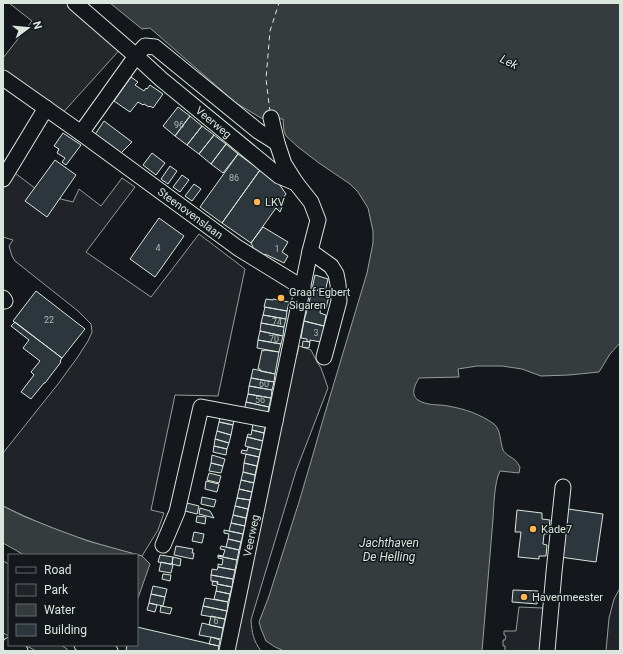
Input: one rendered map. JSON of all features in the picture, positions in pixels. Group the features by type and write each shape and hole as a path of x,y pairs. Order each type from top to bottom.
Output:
{"street":[{"path":"75,3 136,56"},
{"path":"81,133 136,56 145,46 155,47 258,131 277,143"},
{"name":"Veerweg","path":"136,56 161,79 279,176 296,183"},
{"name":"Steenovenslaan","path":"3,78 238,248 303,288"},
{"path":"4,176 46,108"},
{"name":"Veerweg","path":"227,651 276,421 310,251 318,220 311,202 296,183 284,164 271,118"},
{"path":"310,251 331,266 336,274 338,284 339,301 324,357"},
{"path":"163,545 177,512 201,407 276,421"},
{"path":"547,651 563,487"},
{"path":"11,646 20,651"},
{"path":"86,646 110,651"}],"green space":[{"path":"11,170 44,195 73,202 79,189 101,206 122,178 135,187 86,252 151,297 199,234 245,269 218,396 175,395 151,510 164,513 158,530 142,556 67,534 3,506 3,453 58,384 77,358 92,332 91,324 78,311 15,261 9,246 13,240 3,237 3,187"},
{"path":"299,346 311,350 321,368 328,388 296,471 251,620 253,636 261,651 233,651 294,358 297,355"},
{"path":"3,561 8,564 8,636 3,633"},
{"path":"620,588 620,651 606,651 609,618 614,599"},
{"path":"519,607 543,608 543,651 505,651 503,640 505,640 506,636 504,635 504,631 516,631"},
{"path":"27,646 62,646 67,649 67,651 36,651"}],"shaded area":[{"path":"9,3 75,3 124,45 59,117 3,78 3,58 32,21"}],"water":[{"path":"110,3 620,3 620,343 610,354 599,372 541,376 522,369 502,366 477,366 458,369 459,377 419,378 414,389 414,395 421,402 466,410 483,417 494,424 499,433 503,450 515,460 520,467 519,473 500,471 498,476 495,495 482,651 284,651 266,641 259,622 269,596 299,502 367,273 373,243 373,231 368,208 358,192 350,184 319,163 286,136 283,119 261,118 236,103 150,28 142,29"},
{"path":"3,506 23,516 88,541 135,554 22,554 3,543"},
{"path":"138,555 142,556 150,564 138,598"}],"building":[{"path":"131,77 138,82 135,85 144,91 150,85 163,94 153,108 138,102 130,112 114,101"},
{"path":"178,107 190,116 175,136 163,126"},
{"path":"190,116 202,126 187,145 175,136"},
{"path":"104,121 132,142 120,154 94,136"},
{"path":"202,126 214,135 199,154 187,145"},
{"path":"63,133 81,145 66,165 62,162 65,158 57,153 59,149 54,146"},
{"path":"214,135 226,144 211,164 199,154"},
{"path":"226,144 238,154 223,173 211,164"},
{"path":"152,153 165,163 156,175 143,165"},
{"path":"238,154 260,170 222,223 200,207"},
{"path":"55,160 76,175 47,217 25,201"},
{"path":"170,166 177,171 168,184 161,179"},
{"path":"260,170 279,184 286,194 281,201 284,202 280,212 276,208 251,243 222,223"},
{"path":"182,175 189,180 180,192 173,187"},
{"path":"194,184 201,189 192,201 185,196"},
{"path":"159,218 184,236 155,277 130,259"},
{"path":"263,227 288,242 282,252 288,256 284,263 265,254 264,256 252,249 253,247 251,243"},
{"path":"315,275 328,279 325,292 312,289"},
{"path":"312,289 325,292 324,295 329,296 326,308 309,303"},
{"path":"36,291 85,329 62,358 13,321"},
{"path":"266,299 289,302 287,311 264,307"},
{"path":"309,303 321,306 320,313 326,315 324,326 304,321"},
{"path":"265,307 287,311 286,319 263,315"},
{"path":"263,315 286,319 284,327 261,323"},
{"path":"304,321 324,326 321,342 310,340 310,342 307,341 307,339 301,338"},
{"path":"15,322 62,358 60,361 61,362 31,399 21,392 34,375 31,372 40,361 23,348 29,340 11,326"},
{"path":"261,323 284,327 283,336 260,331"},
{"path":"260,331 283,336 281,344 258,340"},
{"path":"258,340 281,344 279,352 257,348"},
{"path":"303,341 310,342 309,348 302,347"},
{"path":"262,350 279,352 275,374 260,371 260,369 258,369"},
{"path":"253,369 275,374 274,382 251,378"},
{"path":"251,378 274,382 272,390 249,386"},
{"path":"249,386 272,390 271,398 248,394"},
{"path":"248,394 271,398 269,407 246,402"},
{"path":"246,402 269,407 267,416 244,411"},
{"path":"221,413 235,416 233,425 219,422"},
{"path":"219,422 233,425 231,435 217,431"},
{"path":"253,423 266,423 264,433 252,430"},
{"path":"252,430 264,433 263,441 247,437 248,434 251,435"},
{"path":"217,431 231,435 229,443 215,439"},
{"path":"247,437 263,441 261,450 245,446"},
{"path":"215,439 229,443 227,449 214,446"},
{"path":"214,446 227,449 226,455 213,452"},
{"path":"248,447 261,450 259,457 241,453 242,450 247,451"},
{"path":"246,454 259,457 257,466 244,463"},
{"path":"212,455 225,459 223,466 211,463"},
{"path":"211,463 223,466 221,473 209,471"},
{"path":"244,463 257,466 255,475 243,472"},
{"path":"243,472 255,475 254,483 241,480"},
{"path":"209,473 221,476 219,483 207,480"},
{"path":"241,480 254,483 252,492 239,489"},
{"path":"206,481 219,484 217,492 205,489"},
{"path":"239,489 252,492 250,500 237,498"},
{"path":"202,497 216,500 214,507 201,504"},
{"path":"237,498 250,500 248,509 235,506"},
{"path":"187,503 199,506 197,514 185,511"},
{"path":"235,506 248,509 246,518 233,515"},
{"path":"200,508 210,511 214,518 199,514"},
{"path":"568,509 603,514 596,562 560,557"},
{"path":"517,510 542,513 542,519 550,520 548,534 544,534 543,544 547,545 546,556 539,556 539,559 518,557 521,532 515,532"},
{"path":"233,515 246,518 245,526 231,523"},
{"path":"197,516 206,517 205,524 196,522"},
{"path":"231,523 245,526 243,534 229,531"},
{"path":"224,530 243,534 241,542 228,539 229,534 224,533"},
{"path":"194,532 204,534 202,543 192,541"},
{"path":"228,539 241,542 239,550 226,547"},
{"path":"176,546 193,549 193,559 174,555"},
{"path":"221,546 239,550 237,560 218,556 223,556 225,550 220,549"},
{"path":"160,555 173,557 172,564 158,562"},
{"path":"218,556 237,560 235,570 218,567 218,564 222,565 223,559 218,558"},
{"path":"173,557 181,559 180,566 172,564"},
{"path":"161,562 173,565 171,573 159,571"},
{"path":"218,567 235,570 233,579 211,575 212,569 217,570"},
{"path":"163,574 171,575 170,581 162,579"},
{"path":"211,575 233,579 232,587 217,584 218,582 211,581"},
{"path":"213,581 218,582 217,584 232,587 230,594 216,591 217,586 212,585"},
{"path":"153,586 167,589 165,597 151,594"},
{"path":"513,590 538,591 537,604 512,602"},
{"path":"216,591 230,594 228,602 214,599"},
{"path":"151,594 165,597 163,606 149,603"},
{"path":"205,598 228,602 227,611 203,606"},
{"path":"149,603 157,605 155,612 147,610"},
{"path":"161,606 172,608 170,614 160,612"},
{"path":"203,606 227,611 225,619 201,615"},
{"path":"211,616 225,619 223,628 209,625"},
{"path":"202,623 223,628 221,639 199,635"},
{"path":"138,627 219,646 218,651 126,651 127,646 138,646"},
{"path":"211,637 220,640 219,646 209,644"}],"ferry route":[{"path":"270,112 266,79 270,31 279,3"}],"place":[{"name":"LKV","path":"257,202"},
{"name":"Graaf Egbert Sigaren","path":"281,298"},
{"name":"Kade7","path":"533,529"},
{"name":"Havenmeester","path":"524,597"}],"water label":[{"name":"Lek","path":"509,62"},
{"name":"Jachthaven De Helling","path":"389,550"}]}
